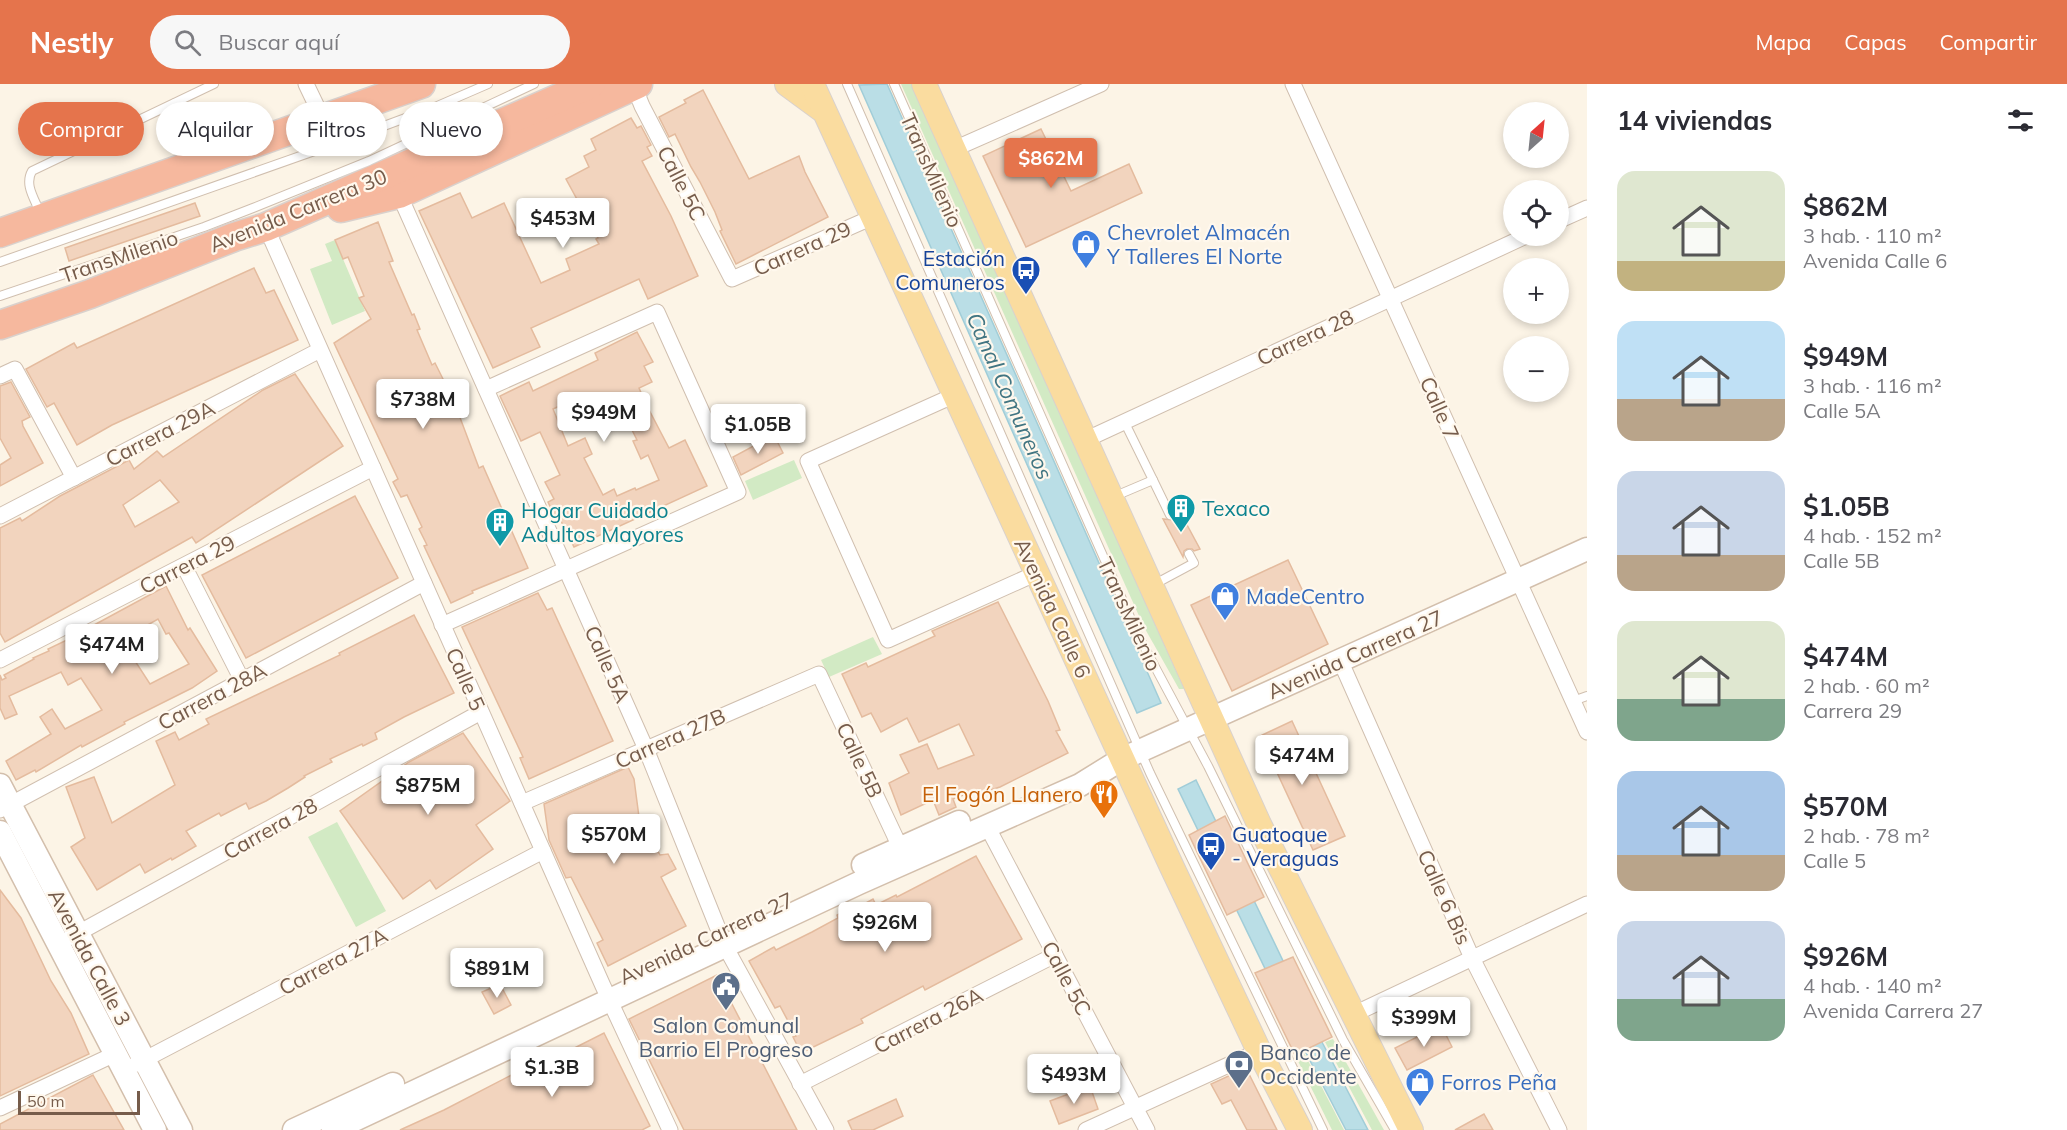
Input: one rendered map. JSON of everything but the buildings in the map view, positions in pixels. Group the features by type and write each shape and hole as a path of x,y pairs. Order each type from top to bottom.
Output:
{"highway":[{"path":"332,102 368,84"},
{"path":"274,137 421,84"},
{"name":"Avenida Carrera 30","path":"0,325 266,227 591,84"},
{"path":"266,227 399,194 636,85"},
{"path":"0,233 222,156"}],"main road":[{"path":"787,84 825,112"},
{"name":"Avenida Calle 6","path":"812,84 1037,573 1131,755 1259,1051 1300,1130"},
{"path":"924,84 1264,833 1410,1130"},
{"name":"Avenida Carrera 27","path":"722,939 859,883 1080,785 1131,755 1587,549"},
{"name":"Avenida Carrera 27","path":"294,1130 606,993 722,939 900,847 1074,771 1131,755"},
{"name":"Avenida Calle 3","path":"3,800 68,939 120,1062 155,1130"},
{"name":"Avenida Calle 3","path":"0,832 6,858 68,939 144,1059 181,1130"},
{"name":"Avenida Carrera 27","path":"333,1130 606,993"}],"street":[{"path":"306,84 315,102"},
{"path":"954,149 1101,84"},
{"name":"Calle 7","path":"1293,84 1518,580 1580,698 1587,732"},
{"name":"Calle 5C","path":"636,85 642,106 732,279"},
{"name":"Calle 5A","path":"399,194 646,749 722,939 826,1130"},
{"path":"1569,216 1587,208"},
{"name":"Carrera 29","path":"732,279 873,217"},
{"name":"Calle 5","path":"266,227 606,993 670,1130"},
{"name":"Carrera 28","path":"1085,440 1504,246"},
{"path":"442,625 738,492 657,312 486,389"},
{"name":"Carrera 29A","path":"0,516 320,350"},
{"path":"0,376 15,369 74,478"},
{"path":"955,395 808,461 888,640 1037,573"},
{"name":"Carrera 29","path":"0,660 373,468"},
{"path":"184,566 242,680"},
{"name":"Carrera 28A","path":"3,800 242,680 424,583"},
{"name":"Calle 6 Bis","path":"1340,660 1472,958 1559,1130"},
{"name":"Carrera 27B","path":"522,803 819,674"},
{"name":"Calle 5B","path":"819,674 900,847"},
{"name":"Carrera 28","path":"68,939 481,712"},
{"name":"Calle 5C","path":"987,826 1146,1130"},
{"name":"Carrera 27A","path":"0,1108 120,1062 144,1059 543,851"},
{"path":"1352,1015 1587,904"},
{"name":"Carrera 26A","path":"800,1084 1055,955"},
{"path":"1086,1130 1259,1051"}],"lane":[{"path":"177,102 214,84"},
{"name":"TransMilenio","path":"0,262 357,136 435,107 488,84"},
{"name":"TransMilenio","path":"0,296 204,227 369,161 534,84"},
{"name":"TransMilenio","path":"848,84 1124,716 1131,755 1323,1130"},
{"name":"TransMilenio","path":"894,84 1138,635 1208,766 1343,1040 1395,1130"},
{"path":"42,219 28,185 32,171 156,112"},
{"path":"1125,423 1170,515"},
{"path":"1112,498 1153,480"},
{"path":"1152,586 1194,563 1189,554"}],"green space":[{"path":"901,84 913,84 1184,689 1179,689 1144,627"},
{"path":"335,240 365,311 332,325 310,269 332,261 325,244"},
{"path":"794,460 802,478 753,500 745,481"},
{"path":"873,637 882,654 829,677 821,660"},
{"path":"337,822 386,911 356,927 308,837"},
{"path":"1333,1039 1384,1130 1372,1130 1325,1042"},
{"path":"1303,1051 1344,1130 1332,1130 1295,1055"}],"water":[{"name":"Canal Comuneros","path":"887,84 1161,703 1137,713 859,85"},
{"path":"1196,780 1323,1044 1368,1130 1346,1130 1305,1051 1178,789"}],"place":[{"name":"Chevrolet Almacén Y Talleres El Norte","path":"1086,270"},
{"name":"Estación Comuneros","path":"1026,296"},
{"name":"Texaco","path":"1181,534"},
{"name":"Hogar Cuidado Adultos Mayores","path":"500,548"},
{"name":"MadeCentro","path":"1225,622"},
{"name":"El Fogón Llanero","path":"1104,820"},
{"name":"Guatoque - Veraguas","path":"1211,872"},
{"name":"Salon Comunal Barrio El Progreso","path":"726,1012"},
{"name":"Banco de Occidente","path":"1239,1090"},
{"name":"Forros Peña","path":"1420,1108"}]}
